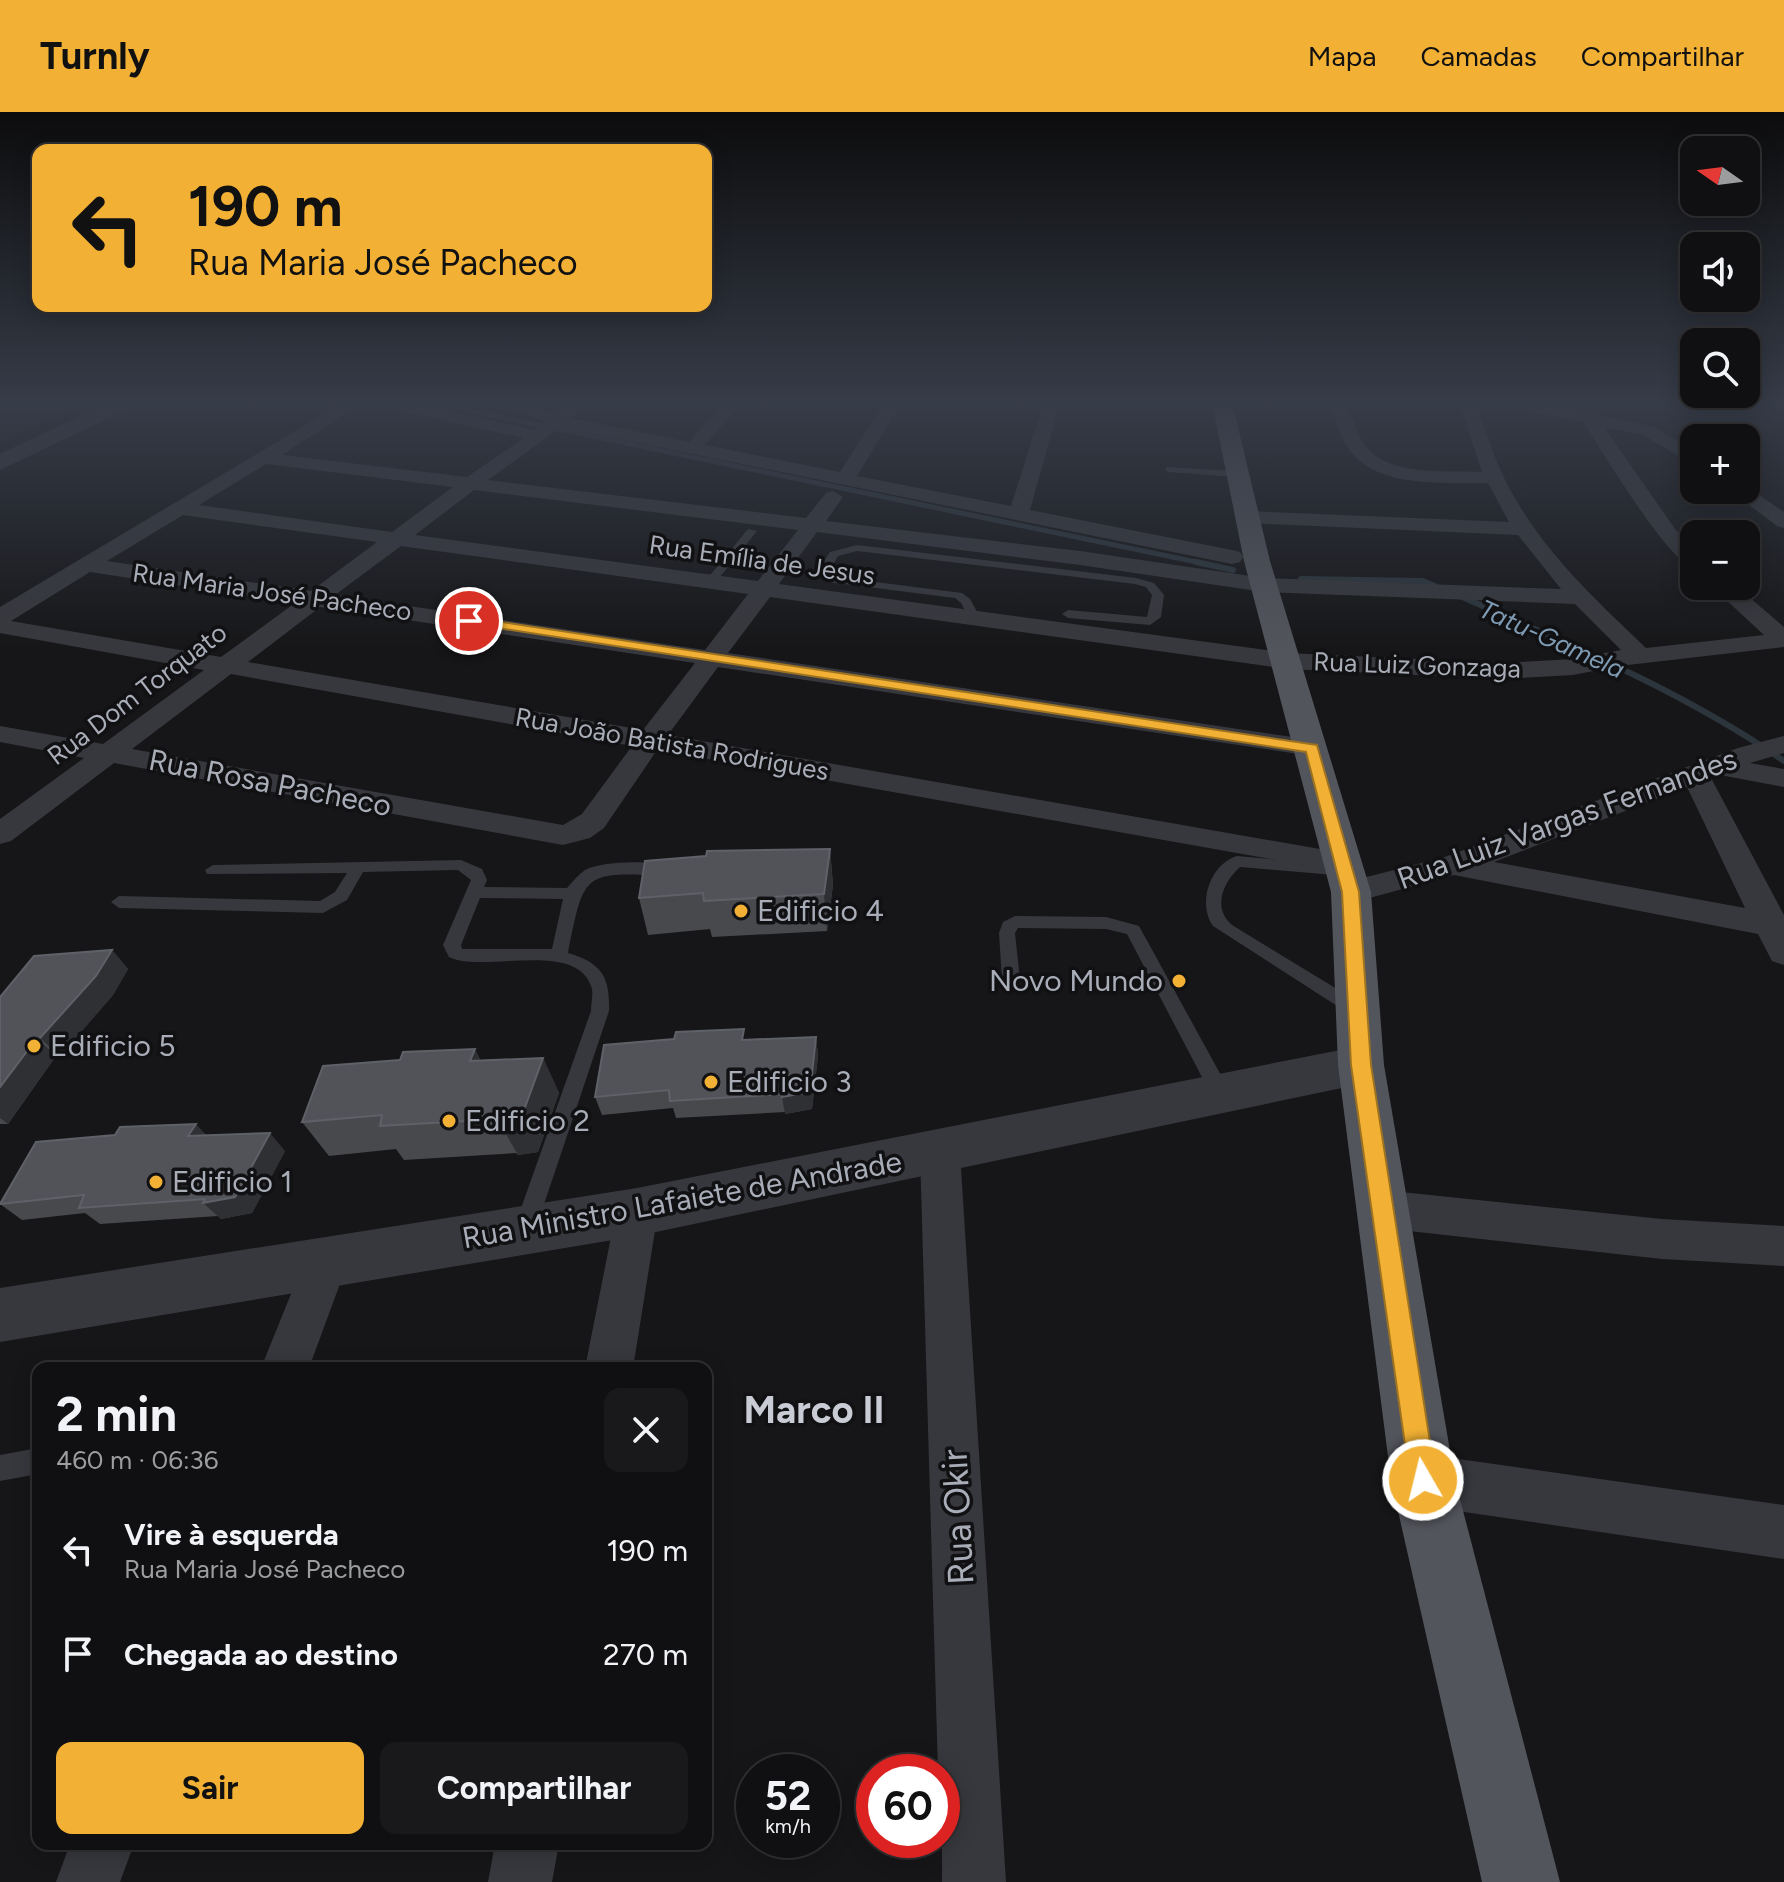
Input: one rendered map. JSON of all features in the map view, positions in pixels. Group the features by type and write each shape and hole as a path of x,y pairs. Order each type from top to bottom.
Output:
{"main road":[{"path":"1239,485 1347,875 1361,1065 1423,1480 1521,1882"}],"street":[{"path":"0,617 220,485"},
{"name":"Rua Dom Torquato","path":"0,834 469,485"},
{"path":"483,485 1080,558 1256,555 1524,529"},
{"path":"810,485 836,493 1018,515 1256,555 1413,593 1580,597"},
{"name":"Rua Rosa Pacheco","path":"0,734 540,834 563,835 579,831 593,821 649,741 841,485"},
{"path":"1018,515 1027,485"},
{"path":"1498,485 1524,529 1630,657"},
{"path":"1635,485 1680,546"},
{"path":"1759,504 1784,522"},
{"name":"Rua Emília de Jesus","path":"180,509 1288,661"},
{"path":"967,525 1012,534 1080,558"},
{"name":"Rua Maria José Pacheco","path":"87,565 1312,748"},
{"path":"1738,600 1784,640"},
{"name":"Rua João Batista Rodrigues","path":"0,626 649,741 1347,875"},
{"name":"Rua Luiz Gonzaga","path":"1288,661 1503,671 1573,667 1630,657 1784,640"},
{"name":"Rua Luiz Vargas Fernandes","path":"1347,875 1454,865 1748,754 1784,744"},
{"path":"1779,934 1706,770 1784,778"},
{"path":"1454,865 1779,934"},
{"name":"Rua Ministro Lafaiete de Andrade","path":"0,1315 637,1212 1361,1065"},
{"name":"Rua Okir","path":"940,1152 974,1882"},
{"path":"1382,1209 1662,1239 1784,1246"},
{"path":"610,1362 637,1212"},
{"path":"287,1362 326,1262"},
{"path":"1423,1480 1784,1532"},
{"path":"88,1882 100,1850"},
{"path":"520,1882 526,1850"}],"lane":[{"path":"711,581 752,531"},
{"path":"974,617 966,601 958,595 832,580 824,570 834,554 857,548 1136,581 1150,585 1158,595 1155,617 1147,622 1068,614"},
{"path":"1347,875 1237,861 1225,871 1212,904 1215,918 1226,929 1358,1010"},
{"path":"213,870 461,865 476,873 479,880 452,945 458,956 559,955 589,971 600,985 600,1011 524,1230"},
{"path":"119,902 323,907 341,896 359,866"},
{"path":"559,955 572,894 584,876 596,870 678,871"},
{"path":"475,892 572,894"},
{"path":"1011,980 1007,933 1009,926 1015,922 1106,923 1133,930 1221,1094"},
{"path":"0,1468 32,1462"}],"building":[{"path":"830,849 824,894 704,901 703,893 639,898 645,861 706,856 707,851"},
{"path":"112,950 96,976 37,1038 0,1087 0,997 34,956"},
{"name":"Edificio 3","path":"744,1029 742,1040 816,1037 810,1092 782,1097 783,1094 670,1101 669,1090 595,1097 604,1045 674,1039 676,1032"},
{"path":"475,1049 470,1061 543,1058 521,1118 499,1122 500,1119 380,1126 382,1115 302,1122 323,1066 400,1060 403,1052"},
{"name":"Edificio 1","path":"196,1124 188,1136 270,1133 235,1197 203,1203 205,1199 79,1208 84,1195 0,1204 36,1142 115,1135 120,1127"}],"waterway":[{"name":"Tatu-Gamela","path":"825,485 1206,564"},
{"name":"Tatu-Gamela","path":"1196,562 1233,570"},
{"name":"Tatu-Gamela","path":"1301,579 1423,581 1439,588"},
{"name":"Tatu-Gamela","path":"1460,596 1667,691 1784,761"}],"place":[{"name":"Edificio 4","path":"741,911"},
{"name":"Novo Mundo","path":"1179,981"},
{"name":"Edificio 5","path":"34,1046"},
{"name":"Edificio 3","path":"711,1082"},
{"name":"Edificio 2","path":"449,1121"},
{"name":"Edificio 1","path":"156,1182"}],"district":[{"name":"Marco II","path":"814,1410"}],"route":[{"path":"469,621 1312,748 1351,892 1361,1065 1423,1480"}]}
